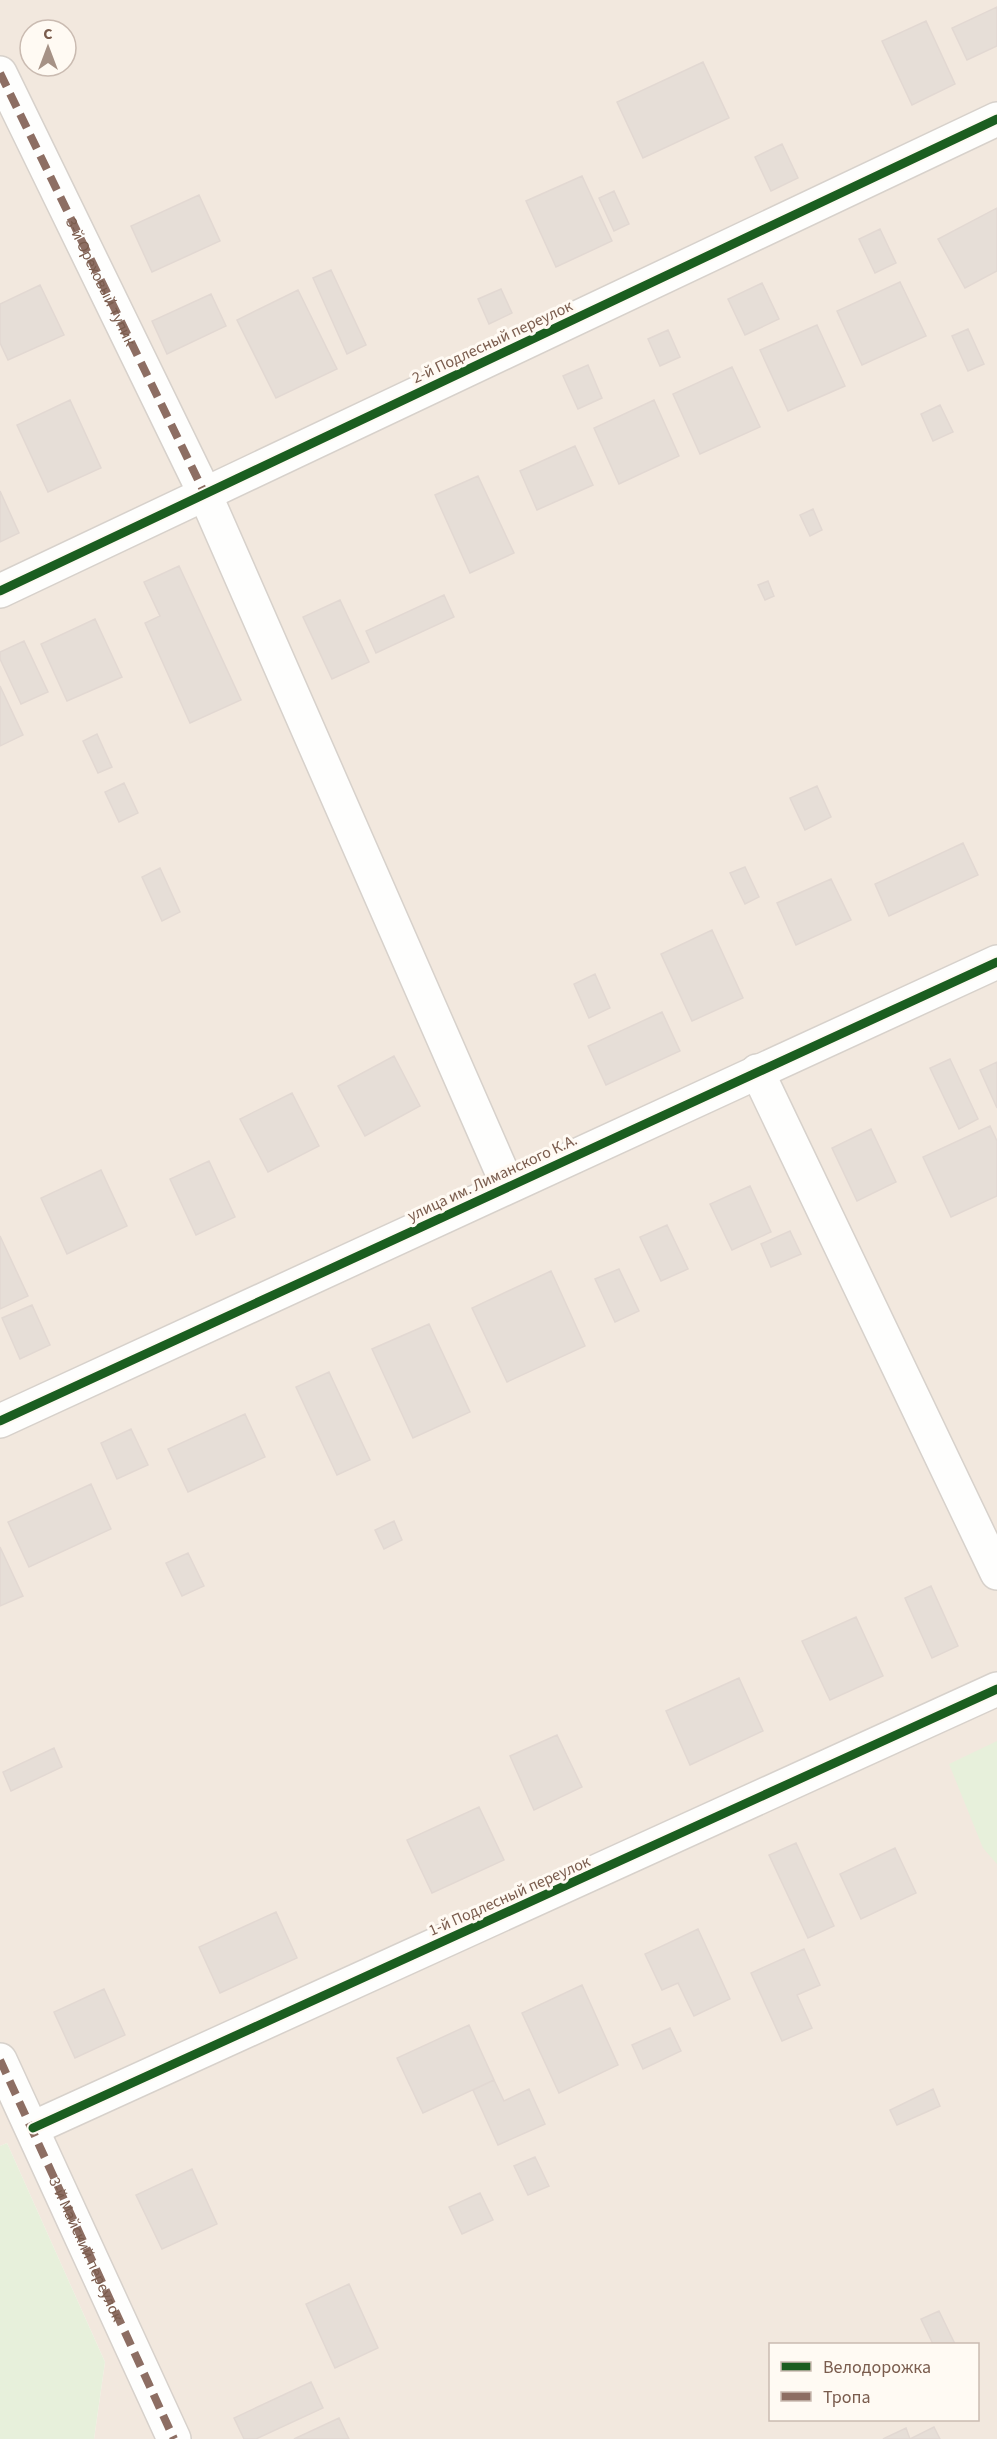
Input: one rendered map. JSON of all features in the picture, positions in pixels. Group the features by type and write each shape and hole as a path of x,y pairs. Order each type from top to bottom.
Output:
{"street":[{"name":"3-й Ореховый тупик","path":"0,73 204,492 508,1185"},
{"name":"2-й Подлесный переулок","path":"0,591 204,492 997,119"},
{"name":"улица им. Лиманского К.А.","path":"0,1421 508,1185 997,962"},
{"path":"757,1071 997,1573"},
{"name":"1-й Подлесный переулок","path":"33,2128 997,1689"},
{"name":"3-й Майский переулок","path":"0,2061 33,2128 174,2439"}],"shaded area":[{"path":"0,0 997,0 997,2439 94,2439 105,2362 7,2143 0,2146"}],"green space":[{"path":"997,1741 997,1864 983,1848 949,1764"},
{"path":"7,2143 105,2362 94,2439 0,2439 0,2146"}],"building":[{"path":"997,7 997,46 967,60 952,28"},
{"path":"926,21 955,84 912,105 882,41"},
{"path":"703,62 729,118 643,158 617,102"},
{"path":"782,144 798,178 771,191 755,157"},
{"path":"582,176 612,241 556,267 526,201"},
{"path":"614,191 629,224 614,231 599,198"},
{"path":"199,195 220,241 152,272 131,226"},
{"path":"997,208 997,271 965,288 938,239"},
{"path":"880,229 896,263 875,273 859,239"},
{"path":"331,270 366,345 347,354 313,278"},
{"path":"900,282 926,336 862,365 837,311"},
{"path":"762,283 779,319 745,335 728,299"},
{"path":"40,285 64,335 8,360 0,343 0,304"},
{"path":"501,289 512,313 489,324 478,299"},
{"path":"298,290 337,369 276,398 237,320"},
{"path":"211,294 226,326 167,354 152,321"},
{"path":"817,325 845,386 788,411 760,350"},
{"path":"968,329 984,364 968,371 952,336"},
{"path":"668,330 680,357 660,366 648,339"},
{"path":"588,365 602,398 578,409 563,376"},
{"path":"732,367 760,427 700,454 673,394"},
{"path":"70,400 101,468 48,492 17,425"},
{"path":"654,400 679,456 619,484 594,428"},
{"path":"940,405 953,432 933,441 921,414"},
{"path":"575,446 593,485 537,510 520,471"},
{"path":"478,476 514,553 470,573 435,495"},
{"path":"0,491 19,533 0,542"},
{"path":"813,509 822,530 810,536 800,515"},
{"path":"179,566 241,700 190,723 145,623 160,616 144,582"},
{"path":"768,581 774,596 765,600 758,585"},
{"path":"444,595 454,617 376,653 366,631"},
{"path":"340,600 369,662 332,679 303,617"},
{"path":"95,619 122,677 67,701 41,644"},
{"path":"24,641 48,692 21,704 0,659 0,652"},
{"path":"0,686 23,735 0,746"},
{"path":"97,734 112,767 98,773 83,741"},
{"path":"124,783 138,813 119,822 105,792"},
{"path":"817,786 831,817 805,830 790,798"},
{"path":"963,843 978,875 889,916 875,884"},
{"path":"745,867 759,897 745,904 730,873"},
{"path":"160,868 180,912 162,921 142,877"},
{"path":"831,879 851,920 796,945 777,903"},
{"path":"712,930 743,998 692,1021 661,954"},
{"path":"595,974 610,1008 589,1018 574,984"},
{"path":"662,1012 680,1051 606,1085 588,1046"},
{"path":"394,1056 420,1106 365,1136 338,1086"},
{"path":"950,1059 978,1119 959,1129 930,1068"},
{"path":"997,1062 997,1108 980,1070"},
{"path":"292,1093 319,1146 268,1172 240,1119"},
{"path":"990,1126 997,1141 997,1196 951,1217 923,1157"},
{"path":"871,1129 896,1182 857,1201 832,1148"},
{"path":"209,1161 235,1217 196,1235 170,1179"},
{"path":"101,1170 127,1226 67,1254 41,1198"},
{"path":"750,1186 771,1232 732,1250 710,1204"},
{"path":"667,1225 688,1269 661,1281 640,1237"},
{"path":"790,1231 801,1254 771,1267 761,1244"},
{"path":"0,1236 28,1296 0,1309"},
{"path":"619,1269 639,1311 615,1322 595,1279"},
{"path":"551,1271 585,1346 507,1382 472,1308"},
{"path":"32,1305 50,1345 20,1359 2,1318"},
{"path":"429,1324 470,1412 413,1438 372,1349"},
{"path":"329,1372 370,1460 337,1475 296,1387"},
{"path":"245,1414 265,1457 188,1492 168,1449"},
{"path":"131,1429 148,1465 117,1479 101,1443"},
{"path":"91,1484 111,1529 29,1567 8,1522"},
{"path":"394,1521 402,1540 384,1549 375,1530"},
{"path":"0,1547 23,1596 0,1606"},
{"path":"188,1553 204,1586 182,1596 166,1563"},
{"path":"931,1586 958,1646 932,1658 905,1598"},
{"path":"856,1617 883,1676 830,1700 802,1641"},
{"path":"739,1678 763,1731 690,1765 666,1711"},
{"path":"557,1735 582,1787 534,1810 510,1756"},
{"path":"54,1748 62,1767 11,1791 3,1772"},
{"path":"479,1807 504,1860 432,1893 407,1840"},
{"path":"796,1843 834,1926 808,1938 769,1855"},
{"path":"895,1848 916,1893 861,1919 840,1874"},
{"path":"276,1912 297,1958 220,1993 199,1947"},
{"path":"698,1929 730,1999 694,2016 678,1983 662,1990 645,1954"},
{"path":"804,1949 820,1985 797,1995 812,2028 782,2041 751,1973"},
{"path":"582,1985 618,2065 559,2093 522,2013"},
{"path":"104,1989 125,2035 75,2058 54,2012"},
{"path":"469,2025 494,2080 423,2113 397,2058"},
{"path":"670,2028 681,2051 643,2069 632,2045"},
{"path":"494,2080 504,2101 529,2089 545,2124 498,2145 473,2090"},
{"path":"933,2089 940,2106 897,2125 890,2110"},
{"path":"535,2157 549,2186 528,2195 514,2166"},
{"path":"192,2169 217,2224 162,2249 136,2195"},
{"path":"480,2193 493,2220 462,2234 449,2207"},
{"path":"349,2284 378,2348 335,2368 306,2304"},
{"path":"939,2311 955,2343 933,2343 921,2319"},
{"path":"311,2382 323,2408 256,2439 244,2439 234,2418"},
{"path":"339,2418 349,2439 294,2439"},
{"path":"934,2427 940,2439 910,2439"},
{"path":"906,2428 910,2439 883,2439"}],"marked path":[{"path":"0,73 204,492"},
{"path":"0,2060 174,2439"}],"cycle path":[{"path":"0,591 997,119"},
{"path":"0,1421 997,962"},
{"path":"33,2128 997,1689"}]}
